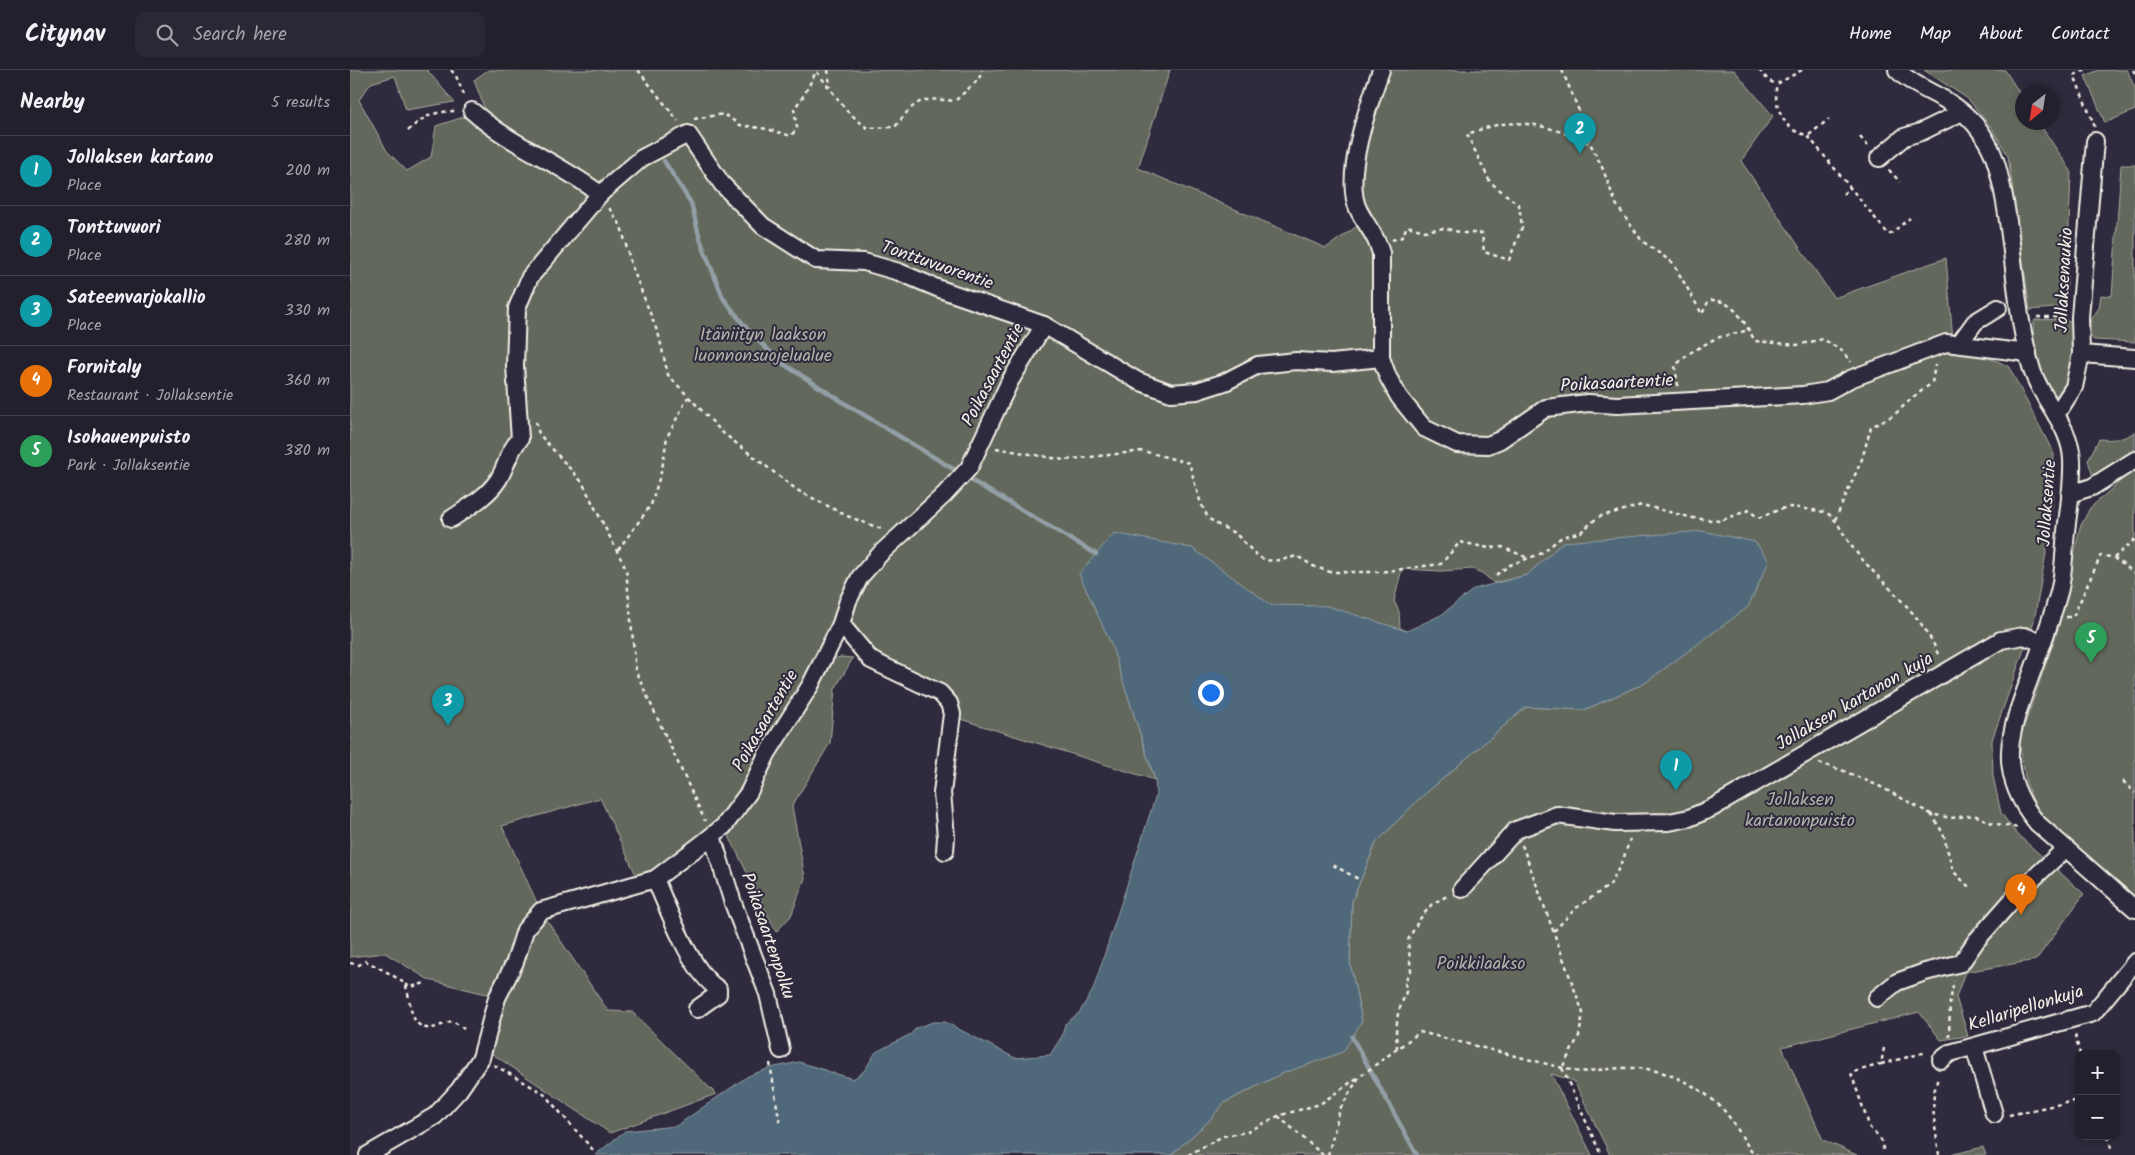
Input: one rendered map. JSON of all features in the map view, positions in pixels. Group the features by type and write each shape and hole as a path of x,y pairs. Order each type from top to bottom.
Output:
{"street":[{"path":"1381,70 1366,114 1354,167 1354,195 1358,209 1376,237 1381,253 1381,358"},
{"name":"Jollaksentie","path":"1898,70 1912,82 1962,112 1976,126 1987,142 1997,164 2008,220 2028,352 2042,393 2069,440 2072,460 2070,494 2059,589 2043,643 2014,719 2010,736 2010,764 2017,790 2028,813 2037,823 2135,909"},
{"path":"472,111 487,124 579,178 600,194"},
{"path":"1878,158 1904,137 1921,132 1962,112"},
{"path":"451,519 483,496 496,483 511,448 520,439 515,366 517,308 530,277 600,194 642,158 689,124"},
{"name":"Tonttuvuorentie","path":"689,124 722,184 763,226 816,260 864,262 899,272 937,288 1044,325"},
{"name":"Jollaksenaukio","path":"2056,415 2074,387 2082,354 2080,317 2096,141"},
{"path":"1960,344 1975,322 1998,308"},
{"name":"Poikasaartentie","path":"368,1155 435,1116 459,1090 481,1058 496,998 515,962 525,930 542,911 655,879 724,826 749,792 767,754 810,686 841,624 848,600 860,577 969,468 1010,381 1044,325 1138,381 1171,392 1197,391 1225,382 1258,365 1296,361 1332,363 1381,358 1388,377 1412,415 1424,428 1457,444 1488,445 1500,440 1546,408 1588,403 1617,405 1803,395 1828,391 1861,375 1946,343 2028,352"},
{"path":"2082,354 2135,358"},
{"path":"2070,494 2092,487 2135,460"},
{"path":"841,624 872,660 940,692 949,703 952,714 942,793 946,837 945,851"},
{"name":"Jollaksen kartanon kuja","path":"1516,830 1557,815 1615,823 1669,822 1689,818 1712,808 2001,640 2024,636 2043,643"},
{"path":"1462,889 1516,830"},
{"name":"Poikasaartenpolku","path":"712,836 733,903 768,994 776,1057"},
{"path":"1877,998 1897,982 1925,972 1961,963 1976,941 2022,889 2065,849"},
{"path":"655,879 693,961 709,983 718,989 718,994 697,1009"},
{"name":"Kellaripellonkuja","path":"1942,1054 1974,1047 2093,1013 2135,962"},
{"path":"1974,1047 1994,1114"}],"path":[{"path":"408,131 420,119 443,111 472,111 456,76 451,70"},
{"path":"638,70 678,120 689,124 724,114 740,125 767,129 791,136 797,128 794,109 817,71 847,111 867,128 895,128 911,106 928,98 955,101 979,79 982,70"},
{"path":"828,70 830,88"},
{"path":"1562,70 1616,204 1642,241 1673,263 1702,314 1709,300 1719,300 1739,313 1755,341 1797,345 1823,339 1842,351 1861,375"},
{"path":"1759,70 1769,81 1777,84"},
{"path":"1802,70 1777,84 1775,90 1780,113 1792,129 1808,136 1889,235 1910,218"},
{"path":"2085,70 2074,75 2095,127 2096,141"},
{"path":"1808,136 1829,119"},
{"path":"678,120 689,124"},
{"path":"1379,244 1402,237 1406,226 1424,231 1444,228 1463,233 1482,233 1484,252 1509,260 1522,227 1520,205 1490,182 1467,134 1497,125 1533,123 1560,130 1590,143"},
{"path":"1842,194 1850,188"},
{"path":"600,194 621,226 630,264 659,336 668,375 723,433 797,490 848,516 899,536"},
{"path":"2030,317 2080,317"},
{"path":"1685,401 1676,382 1675,366 1688,354 1716,338 1748,330"},
{"path":"1835,521 1862,459 1871,427 1894,415 1932,383 1935,365 1928,349"},
{"path":"617,550 651,505 662,469 667,437 688,397"},
{"path":"535,420 539,434 582,482 626,569 636,672 712,836"},
{"path":"979,445 1064,460 1143,451 1189,463 1201,502 1210,520 1236,534 1258,558 1278,561 1297,556 1313,566 1330,572 1379,572 1441,564 1460,542 1489,548 1502,547 1528,558"},
{"path":"1496,575 1510,565 1540,554 1562,537 1582,532 1598,517 1642,505 1693,518 1720,521 1748,510 1758,518 1790,507 1826,512 1835,521 1850,544 1912,613 1937,653 1944,673"},
{"path":"2114,558 2135,539"},
{"path":"2051,618 2073,617 2101,555 2114,558 2135,573"},
{"path":"1798,758 1844,771 1881,787 1931,814 1951,818 1974,815 1992,823 2019,828"},
{"path":"2123,781 2135,793"},
{"path":"1931,814 1943,833 1953,872 1970,888"},
{"path":"1554,931 1576,908 1610,885 1623,860 1633,832 1634,823"},
{"path":"1516,830 1584,1013 1579,1036 1562,1068"},
{"path":"1333,865 1360,880"},
{"path":"1397,1049 1398,1013 1406,992 1405,981 1411,971 1408,940 1419,920 1432,904 1462,889"},
{"path":"350,963 360,965 365,961 390,975 398,977 411,987 426,983"},
{"path":"1939,1155 1933,1101 1934,1089 1940,1074 1950,1002 1957,969 1961,963"},
{"path":"405,984 411,1000 410,1009 423,1027 429,1029 453,1021 464,1029"},
{"path":"2071,1019 2079,1050"},
{"path":"1188,1155 1223,1136 1246,1132 1278,1116 1320,1104 1420,1032 1579,1072 1647,1069 1690,1084 1706,1094 1722,1109 1752,1151 1757,1155"},
{"path":"1881,1064 1884,1048"},
{"path":"1884,1153 1881,1140 1870,1128 1851,1073 1881,1064 1942,1054"},
{"path":"776,1057 780,1125"},
{"path":"481,1058 544,1093 594,1150"},
{"path":"1562,1068 1602,1155"},
{"path":"1328,1155 1340,1109 1359,1077"},
{"path":"1994,1114 2003,1117 2075,1101"},
{"path":"1278,1116 1323,1155"},
{"path":"2109,1140 2112,1152"}],"green space":[{"path":"350,70 427,70 454,102 406,110 395,76 371,83 359,100 387,151 407,171 431,157 436,126 485,110 474,80 488,70 1170,70 1138,168 1326,248 1373,215 1361,191 1361,178 1370,130 1389,70 1734,70 1773,116 1741,161 1834,298 1946,258 1954,353 1983,357 2009,367 2054,454 2049,536 2034,621 1992,740 1993,776 2001,813 2017,834 2084,894 2036,960 1965,972 1956,997 1968,1036 1941,1040 1919,1012 1782,1047 1823,1140 1857,1155 1610,1155 1574,1081 1551,1074 1592,1155 1171,1155 1209,1121 1224,1103 1281,1074 1362,1021 1350,963 1352,901 1376,843 1418,800 1526,707 1584,710 1645,683 1683,654 1563,542 1527,575 1494,583 1482,573 1472,569 1442,571 1402,569 1394,601 1399,611 1400,628 1407,631 1119,668 1155,780 957,718 957,708 874,657 852,625 816,666 747,780 719,820 652,873 637,877 600,798 502,826 538,905 515,934 509,960 490,995 429,980 385,953 350,957"},
{"path":"1924,70 2005,70 2015,86 2015,130 2044,130 2071,171 2066,307 2030,310 2008,156 1992,128 1968,99"},
{"path":"2099,70 2127,70 2135,88 2135,110 2105,123 2085,76"},
{"path":"2121,165 2135,165 2135,342 2094,340 2088,334 2091,319 2099,308 2101,295 2112,296"},
{"path":"2065,319 2072,324 2073,362 2069,378 2060,396 2053,393 2045,379 2037,357 2033,326 2035,320"},
{"path":"2135,431 2135,457 2094,480 2088,460 2099,439 2123,438"},
{"path":"2135,468 2135,899 2055,829 2035,806 2026,783 2019,741 2059,626 2080,527 2090,508"},
{"path":"841,657 853,658 835,689 830,743 792,806 805,878 791,916 776,932 729,836 754,798 780,748 829,665 833,659"},
{"path":"544,916 608,1011 632,1012 716,1094 610,1133 491,1053 503,998 528,933"},
{"path":"1983,1147 1986,1155 1950,1155"}],"water":[{"path":"1702,531 1755,542 1769,561 1748,607 1645,683 1584,710 1526,707 1418,800 1376,843 1352,901 1350,963 1362,1021 1343,1052 1281,1074 1224,1103 1209,1121 1171,1155 595,1155 625,1131 676,1126 748,1076 770,1068 799,1062 853,1079 864,1071 876,1052 911,1034 916,1028 933,1022 945,1022 1015,1058 1050,1055 1062,1036 1065,1024 1079,1013 1093,990 1156,795 1155,780 1111,644 1079,574 1114,533 1192,548 1271,605 1327,606 1407,631 1441,615 1474,589 1527,575 1563,542"}],"waterway":[{"path":"664,161 691,203 700,239 723,298 751,334 782,363 955,470"},
{"path":"969,479 1096,554"},
{"path":"1352,1037 1417,1155"}],"place":[{"name":"Tonttuvuori","path":"1580,154"},
{"name":"Isohauenpuisto","path":"2091,663"},
{"name":"Sateenvarjokallio","path":"448,726"},
{"name":"Jollaksen kartano","path":"1676,791"},
{"name":"Fornitaly","path":"2021,915"}],"park label":[{"name":"Itäniityn laakson luonnonsuojelualue","path":"763,345"},
{"name":"Jollaksen kartanonpuisto","path":"1800,810"},
{"name":"Poikkilaakso","path":"1481,964"}]}
